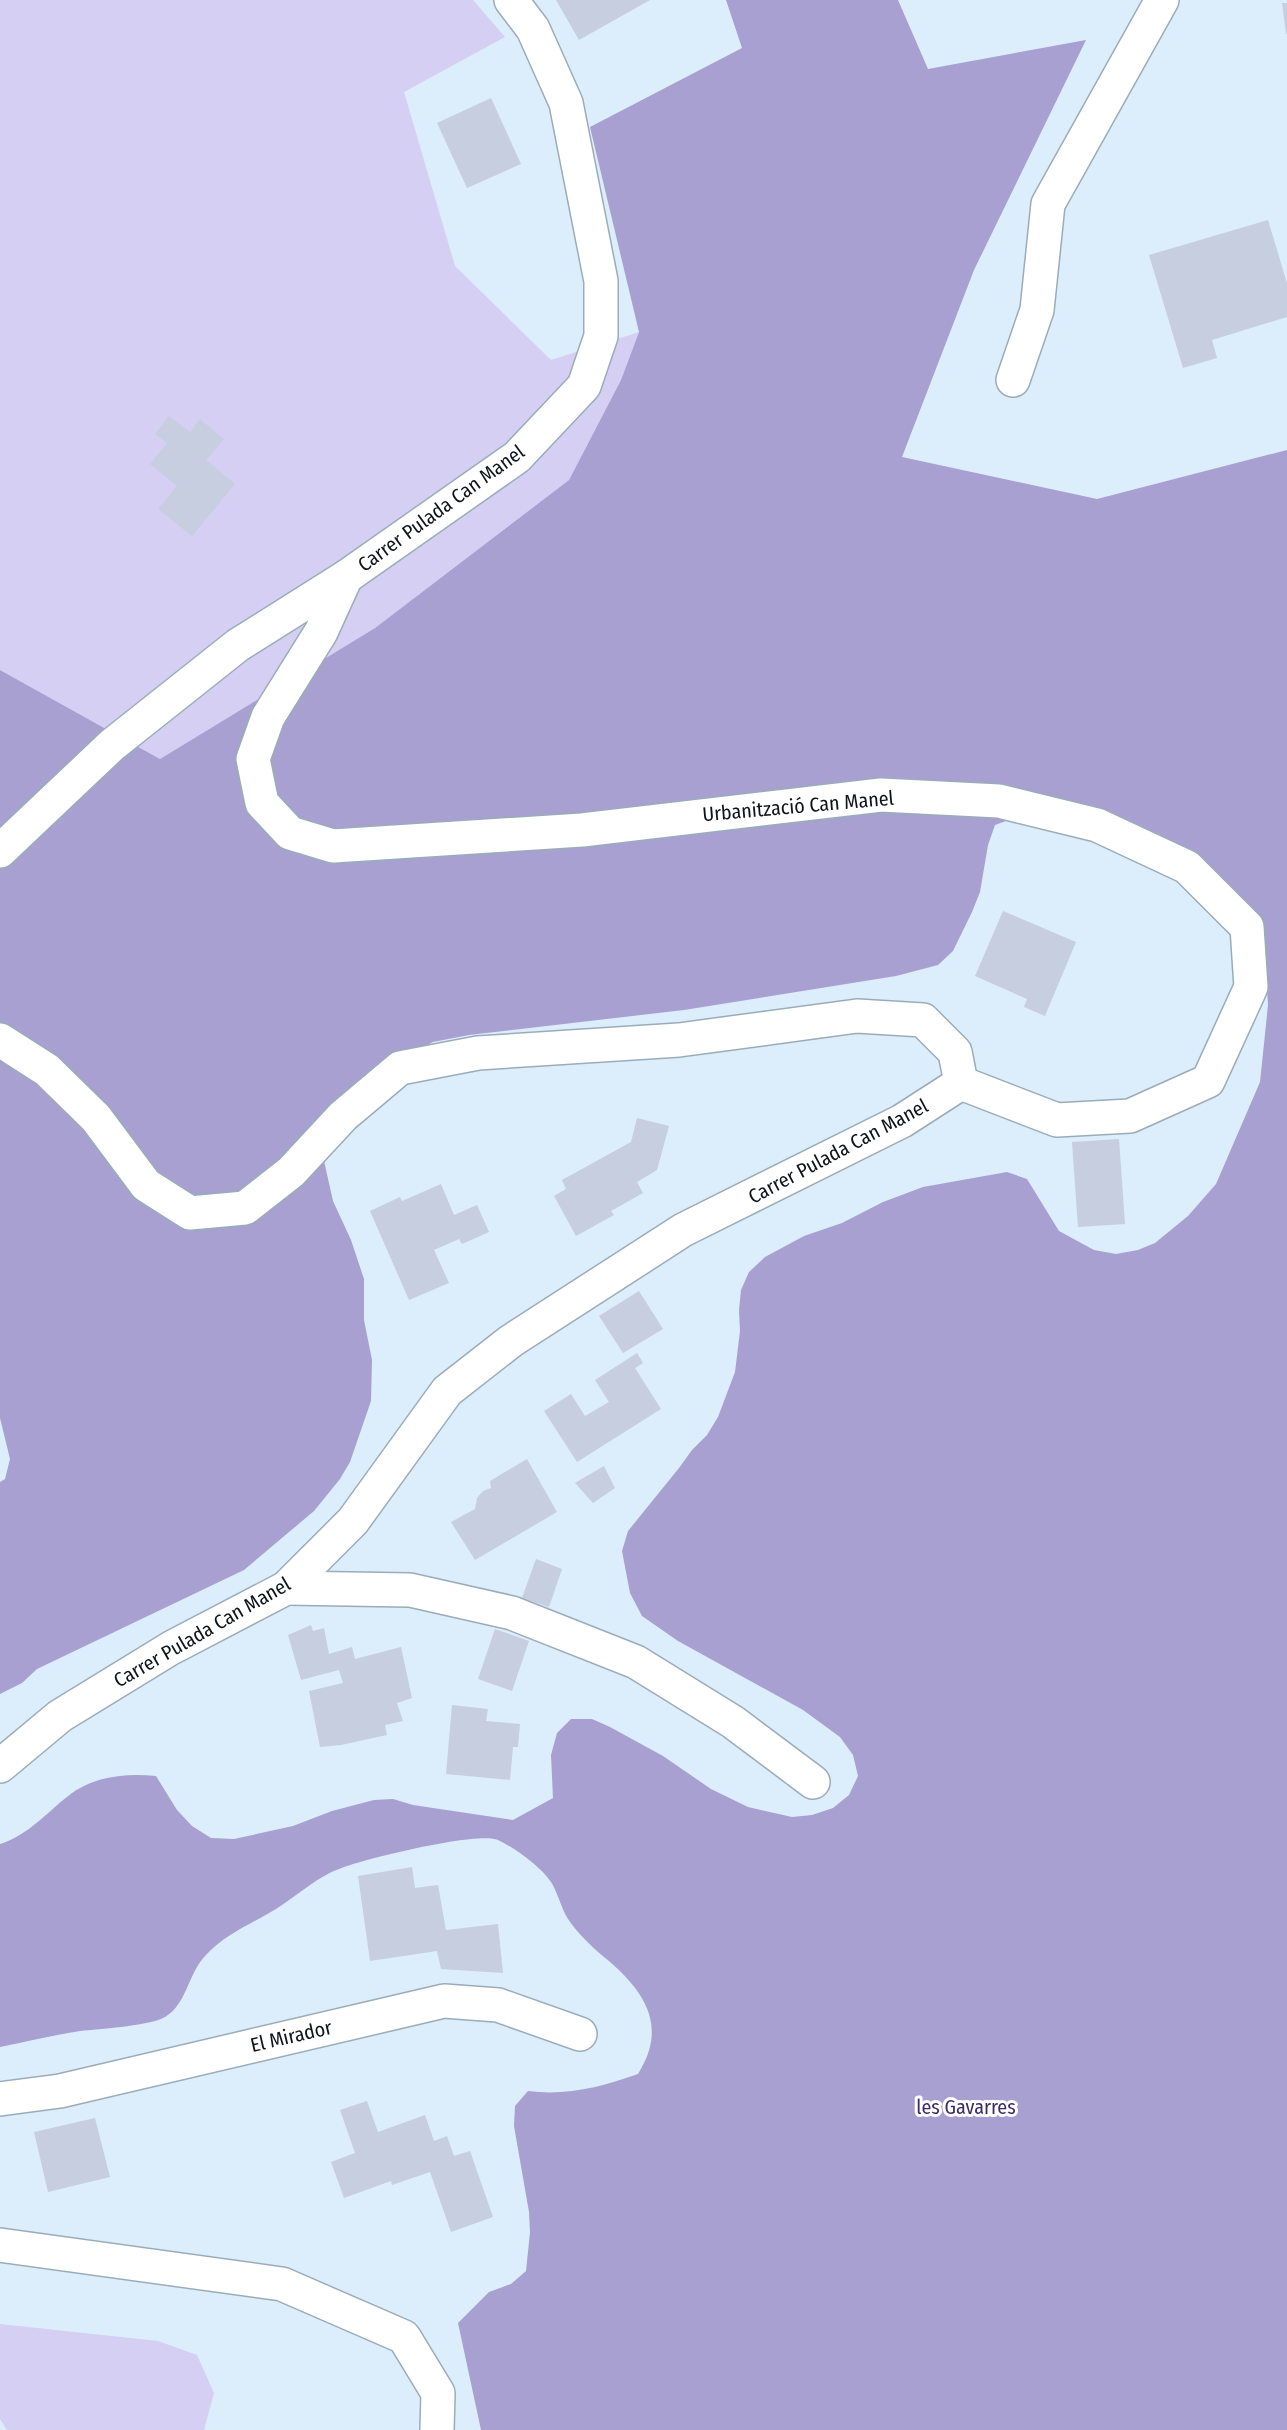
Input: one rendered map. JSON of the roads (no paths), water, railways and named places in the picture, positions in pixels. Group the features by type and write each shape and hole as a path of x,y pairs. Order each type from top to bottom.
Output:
{"street":[{"name":"Carrer Pulada Can Manel","path":"0,851 112,745 238,645 346,577 517,457 584,386 601,336 601,281 566,104 533,29 511,0"},
{"path":"1013,380 1037,310 1048,204 1161,0"},
{"name":"Urbanització Can Manel","path":"346,577 321,632 268,717 253,759 262,803 290,834 333,846 582,830 881,795 999,801 1097,825 1187,867 1247,927 1251,987 1208,1081 1130,1116 1057,1119 961,1083"},
{"path":"0,1040 47,1070 96,1118 146,1185 190,1213 245,1209 291,1172 343,1116 400,1068 478,1053 679,1040 857,1016 923,1020 955,1052 961,1083"},
{"name":"Carrer Pulada Can Manel","path":"0,1766 60,1716 171,1648 286,1588 353,1521 447,1391 511,1341 683,1230 902,1121 961,1083"},
{"path":"286,1588 410,1590 512,1613 636,1662 732,1722 813,1782"},
{"name":"El Mirador","path":"0,2099 60,2091 444,2001 498,2005 580,2034"},
{"path":"0,2245 282,2284 404,2337 438,2392 437,2430"}],"park label":[{"name":"les Gavarres","path":"966,2107"}]}
